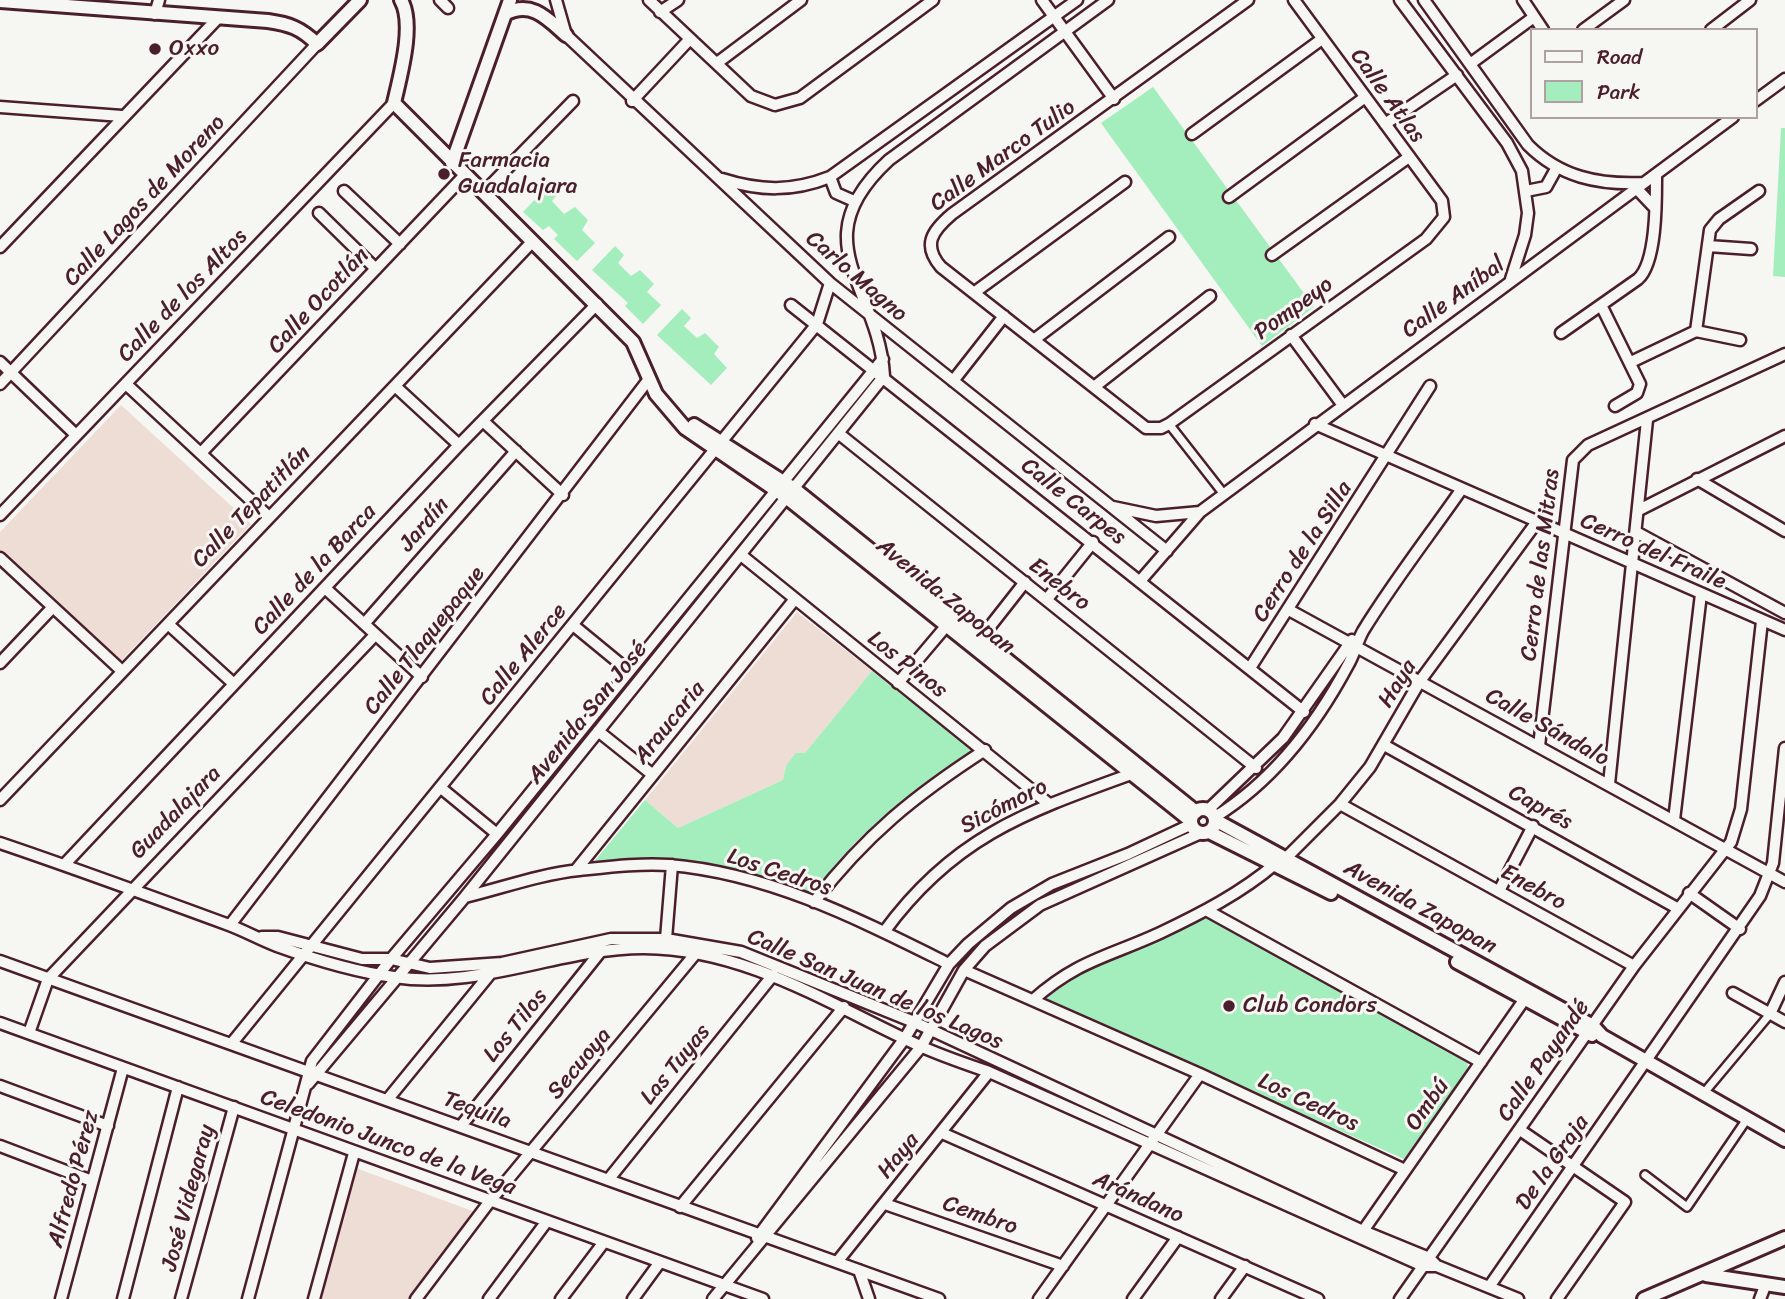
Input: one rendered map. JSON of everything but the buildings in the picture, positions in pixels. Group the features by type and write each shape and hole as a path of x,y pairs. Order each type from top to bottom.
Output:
{"street":[{"path":"155,14 159,0"},
{"path":"0,1 290,24 304,31 317,44 360,0"},
{"path":"394,103 405,43 405,10 401,0"},
{"path":"452,163 510,0"},
{"name":"Carlo Magno","path":"556,0 566,35 632,101 719,178 830,283 1167,551"},
{"path":"649,0 751,96 775,105 800,98 933,0"},
{"path":"660,12 678,0"},
{"path":"717,63 801,0"},
{"path":"1042,0 1114,99"},
{"path":"719,178 752,188 778,190 807,187 830,177 1077,0"},
{"path":"884,376 883,359 872,318 854,281 846,246 854,201 862,188 889,160 1108,0"},
{"name":"Calle Marco Tulio","path":"1165,426 1139,426 933,258 929,240 934,230 952,214 1248,0"},
{"name":"Calle Atlas","path":"1294,0 1441,201 1444,217"},
{"path":"1400,0 1515,156 1526,191 1525,234 1511,279"},
{"path":"1424,0 1528,145 1556,169 1602,182 1640,185 1655,208"},
{"path":"1523,0 1542,28"},
{"path":"1586,28 1624,0"},
{"path":"1714,28 1750,0"},
{"path":"505,14 514,8 529,7 541,12 566,35"},
{"path":"1470,64 1534,17"},
{"path":"0,247 218,18"},
{"path":"1192,134 1322,39"},
{"path":"632,101 689,40"},
{"name":"Calle Lagos de Moreno","path":"0,384 317,44"},
{"path":"1385,124 1457,75"},
{"path":"1757,100 1785,79"},
{"path":"1229,197 1364,98"},
{"path":"483,193 573,101"},
{"name":"Avenida Zapopan","path":"394,103 464,176 633,342 649,379 669,411 685,428 718,445 785,489 981,638 1203,821"},
{"name":"Calle de los Altos","path":"0,515 394,103"},
{"path":"0,107 122,116"},
{"name":"Calle Aníbal","path":"1142,580 1200,512 1223,493 1730,119"},
{"path":"1272,255 1409,157"},
{"path":"1526,191 1546,187 1556,169"},
{"path":"1561,332 1601,305 1647,268 1655,208 1656,174"},
{"name":"Calle Ocotlán","path":"201,453 464,176"},
{"path":"830,177 836,193 854,201"},
{"path":"975,292 1125,182"},
{"path":"344,191 400,244"},
{"path":"1696,331 1707,246 1715,222 1759,191"},
{"path":"319,213 376,268"},
{"name":"Pompeyo","path":"1165,426 1426,239 1444,217"},
{"path":"1035,339 1168,237"},
{"name":"Calle Tepatitlán","path":"0,800 532,242"},
{"path":"1707,246 1751,249"},
{"name":"Calle Alerce","path":"232,1042 817,324 830,283"},
{"path":"1094,387 1210,296"},
{"name":"Calle de la Barca","path":"64,864 459,445 597,304"},
{"name":"Calle Carpes","path":"791,305 1142,580 1304,712"},
{"path":"1601,305 1631,362 1640,389 1615,406"},
{"path":"953,381 1004,316"},
{"path":"1631,362 1696,331 1740,340"},
{"path":"1291,335 1342,404"},
{"name":"Cerro de las Mitras","path":"1539,746 1562,534 1571,467 1578,452 1785,354"},
{"name":"Avenida San José","path":"248,1299 294,1130 313,1072 464,898 741,555 785,489 883,359"},
{"path":"0,362 76,435"},
{"name":"Avenida San José","path":"313,1072 312,1061 378,974 497,834 629,671 785,489 838,433 884,376"},
{"name":"Calle Tlaquepaque","path":"230,925 649,379"},
{"path":"126,384 269,517"},
{"path":"395,386 459,445"},
{"name":"Cerro de la Silla","path":"1250,668 1388,456 1430,386"},
{"path":"1609,784 1647,420"},
{"path":"483,421 562,495"},
{"name":"Cerro del Fraile","path":"1315,424 1785,630"},
{"path":"1165,426 1223,493"},
{"name":"Enebro","path":"838,433 1256,768"},
{"path":"1639,510 1785,436"},
{"name":"Jardín","path":"363,624 516,451"},
{"path":"1697,479 1785,531"},
{"name":"Avenida Zapopan","path":"785,489 1131,774 1203,821 1595,1032 1785,1140"},
{"path":"763,1235 905,1038 949,964 988,927 1032,895 1203,821 1256,768 1304,712 1362,634 1461,489"},
{"path":"1106,505 1138,514 1200,512"},
{"name":"Haya","path":"1033,1000 1077,966 1158,934 1206,910 1245,887 1280,861 1340,804 1384,745 1420,681 1536,523"},
{"path":"1636,532 1785,613"},
{"path":"1047,599 1093,542"},
{"name":"Los Pinos","path":"741,555 1049,804"},
{"path":"0,558 122,671"},
{"path":"981,638 1025,582"},
{"path":"325,588 422,677"},
{"path":"1674,820 1701,594"},
{"name":"Araucaria","path":"576,870 794,599"},
{"path":"0,663 53,607"},
{"name":"Calle Sándalo","path":"1289,610 1785,882"},
{"name":"Calle Payandé","path":"1400,1299 1520,1130 1595,1032 1634,966 1731,842 1739,820 1762,621"},
{"path":"168,624 234,684"},
{"path":"573,625 629,671"},
{"path":"898,683 947,625"},
{"name":"Guadalajara","path":"29,1033 48,979 130,889 374,635"},
{"path":"713,1299 921,1046 964,970 998,933 1040,905 1242,798 1301,739 1353,645"},
{"path":"598,731 653,775"},
{"name":"Caprés","path":"1384,745 1677,908"},
{"path":"1771,875 1785,748"},
{"path":"814,902 848,859 901,808 985,750"},
{"name":"Sicómoro","path":"884,932 927,881 967,846 994,829 1049,804 1131,774"},
{"path":"537,784 548,792"},
{"path":"441,788 497,834"},
{"name":"Enebro","path":"1340,804 1634,966"},
{"path":"1499,891 1533,827"},
{"name":"Calle San Juan de los Lagos","path":"0,843 230,925 274,945 396,978 449,979 490,974 601,950 643,948 696,953 735,961 844,1007 921,1046 1154,1140 1363,1231 1426,1262"},
{"name":"Avenida Zapopan","path":"1280,861 1524,1000 1595,1032"},
{"path":"666,939 672,865"},
{"name":"Los Cedros","path":"464,898 576,870 672,865 755,880 884,932 949,964"},
{"name":"De la Graja","path":"1489,1287 1740,929 1771,875"},
{"path":"1689,893 1740,929"},
{"path":"1206,910 1481,1062"},
{"name":"Calle San Juan de los Lagos","path":"261,937 278,937 362,958 391,959 430,968 483,966 611,939 666,939 741,952 914,1023 1154,1140 1426,1262 1518,1299"},
{"name":"Los Tilos","path":"461,1126 601,950"},
{"name":"Secuoya","path":"416,1299 489,1201 696,953"},
{"name":"Tequila","path":"0,961 232,1042 939,1299"},
{"name":"Los Cedros","path":"964,970 1200,1074 1405,1170"},
{"path":"388,1099 490,974"},
{"name":"Las Tuyas","path":"608,1180 773,975"},
{"path":"1703,1094 1770,1014 1785,982"},
{"path":"1732,993 1785,1022"},
{"name":"Ombú","path":"1363,1231 1524,1000"},
{"path":"680,1207 844,1007"},
{"name":"Celedonio Junco de la Vega","path":"0,1023 763,1299"},
{"name":"Alfredo Pérez","path":"61,1299 123,1068"},
{"name":"Haya","path":"837,1262 989,1072"},
{"path":"1039,1299 1200,1074"},
{"path":"0,1086 108,1126"},
{"path":"123,1299 178,1087"},
{"name":"José Videgaray","path":"181,1299 234,1107"},
{"path":"1645,1175 1687,1207 1747,1119"},
{"path":"1520,1130 1625,1202 1558,1299"},
{"name":"Arándano","path":"942,1133 1314,1298"},
{"path":"0,1146 92,1181"},
{"path":"314,1299 354,1153"},
{"name":"Cembro","path":"885,1204 1063,1266"},
{"path":"489,1299 547,1222"},
{"path":"1133,1299 1178,1237"},
{"path":"1644,1299 1785,1238"},
{"path":"561,1299 604,1242"},
{"path":"633,1299 660,1262"},
{"path":"1221,1299 1245,1266"},
{"path":"859,1270 869,1299"},
{"path":"1704,1275 1785,1287"},
{"path":"1760,1299 1765,1286"}],"shaded area":[{"path":"121,405 251,524 119,663 0,552 0,532"},
{"path":"797,612 872,671 805,753 786,766 783,780 678,828 645,800"},
{"path":"356,1168 475,1212 410,1299 319,1299"}],"green space":[{"path":"1153,87 1314,307 1262,346 1101,123"},
{"path":"1781,128 1785,128 1785,277 1773,276"},
{"path":"547,187 559,192 552,201 564,214 575,207 588,220 582,230 595,243 577,261 554,239 558,235 549,226 543,230 523,212"},
{"path":"615,246 624,255 618,263 631,276 640,270 654,284 647,292 661,305 643,324 625,306 628,303 592,270"},
{"path":"682,309 691,318 684,326 697,338 705,333 719,347 714,354 727,368 711,385 657,335"},
{"path":"872,671 974,751 906,798 865,833 828,874 812,897 756,877 668,859 593,863 645,800 678,828 783,780 786,766 796,753 805,753"},
{"path":"1207,918 1468,1060 1467,1071 1404,1159 1045,1000 1076,975"}],"place":[{"name":"Oxxo","path":"155,49"},
{"name":"Farmacia Guadalajara","path":"444,174"},
{"name":"Club Condors","path":"1229,1006"}]}
